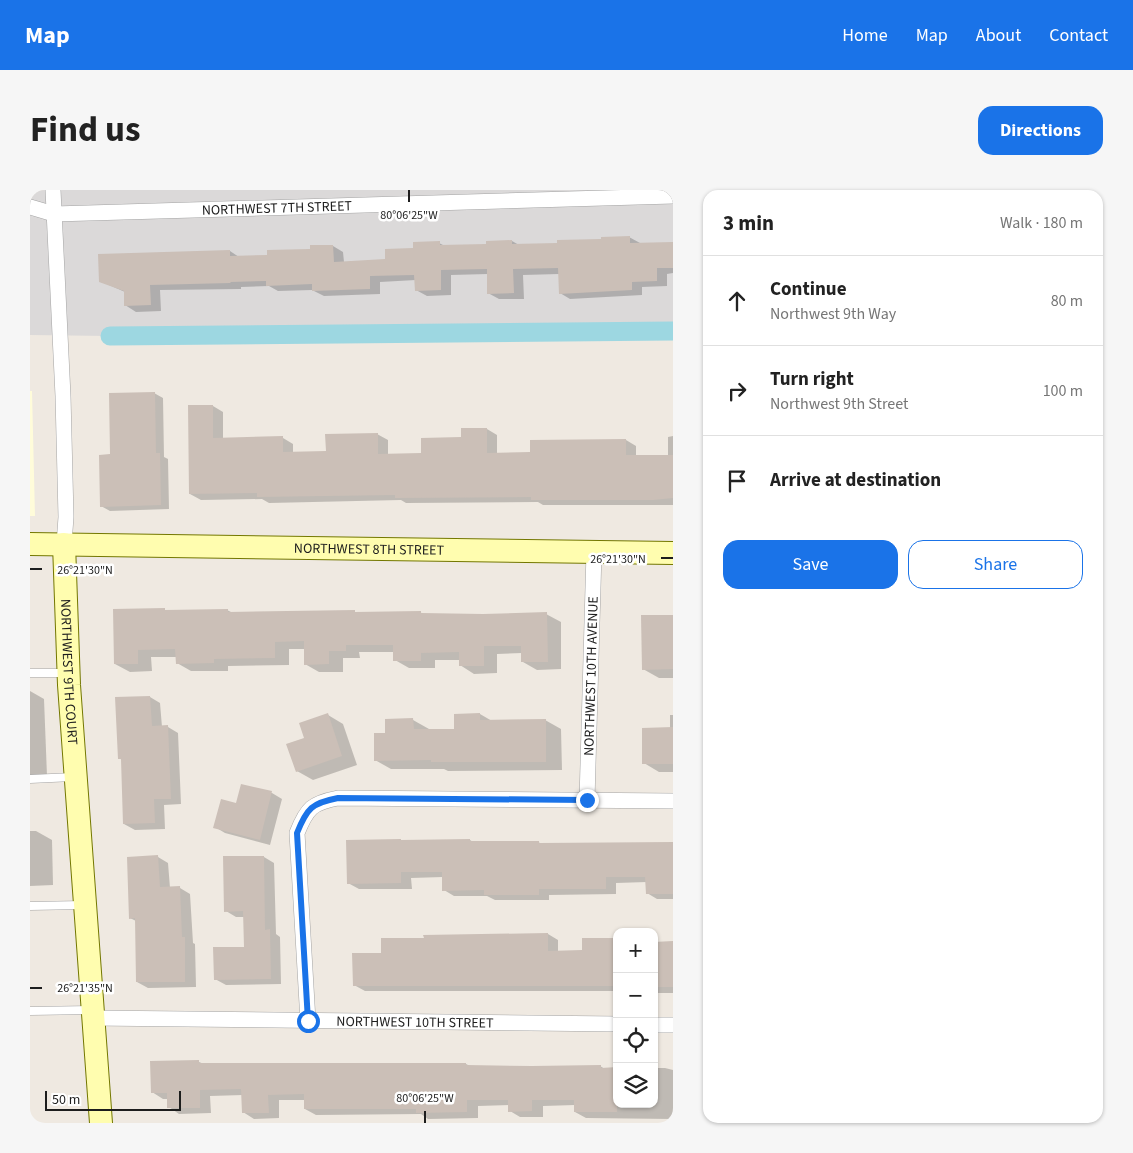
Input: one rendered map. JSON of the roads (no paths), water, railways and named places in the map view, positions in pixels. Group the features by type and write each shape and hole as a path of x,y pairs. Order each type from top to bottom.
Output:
{"street":[{"name":"NORTHWEST 9TH COURT","path":"53,190 63,396 66,517 64,544 68,673 101,1123"},
{"name":"NORTHWEST 7TH STREET","path":"30,207 54,214 631,193 673,196"},
{"name":"NORTHWEST 8TH STREET","path":"30,544 673,553"},
{"name":"NORTHWEST 10TH AVENUE","path":"587,800 594,552"},
{"path":"308,1021 297,833 304,815 319,802 338,798 673,801"},
{"name":"NORTHWEST 10TH STREET","path":"93,1014 308,1021 613,1024"},
{"path":"658,1025 673,1025"}],"lane":[{"path":"30,673 68,673"},
{"path":"30,779 76,777"},
{"path":"30,906 85,905"},
{"path":"30,1012 93,1014"}],"waterway":[{"path":"110,336 673,331"}]}
